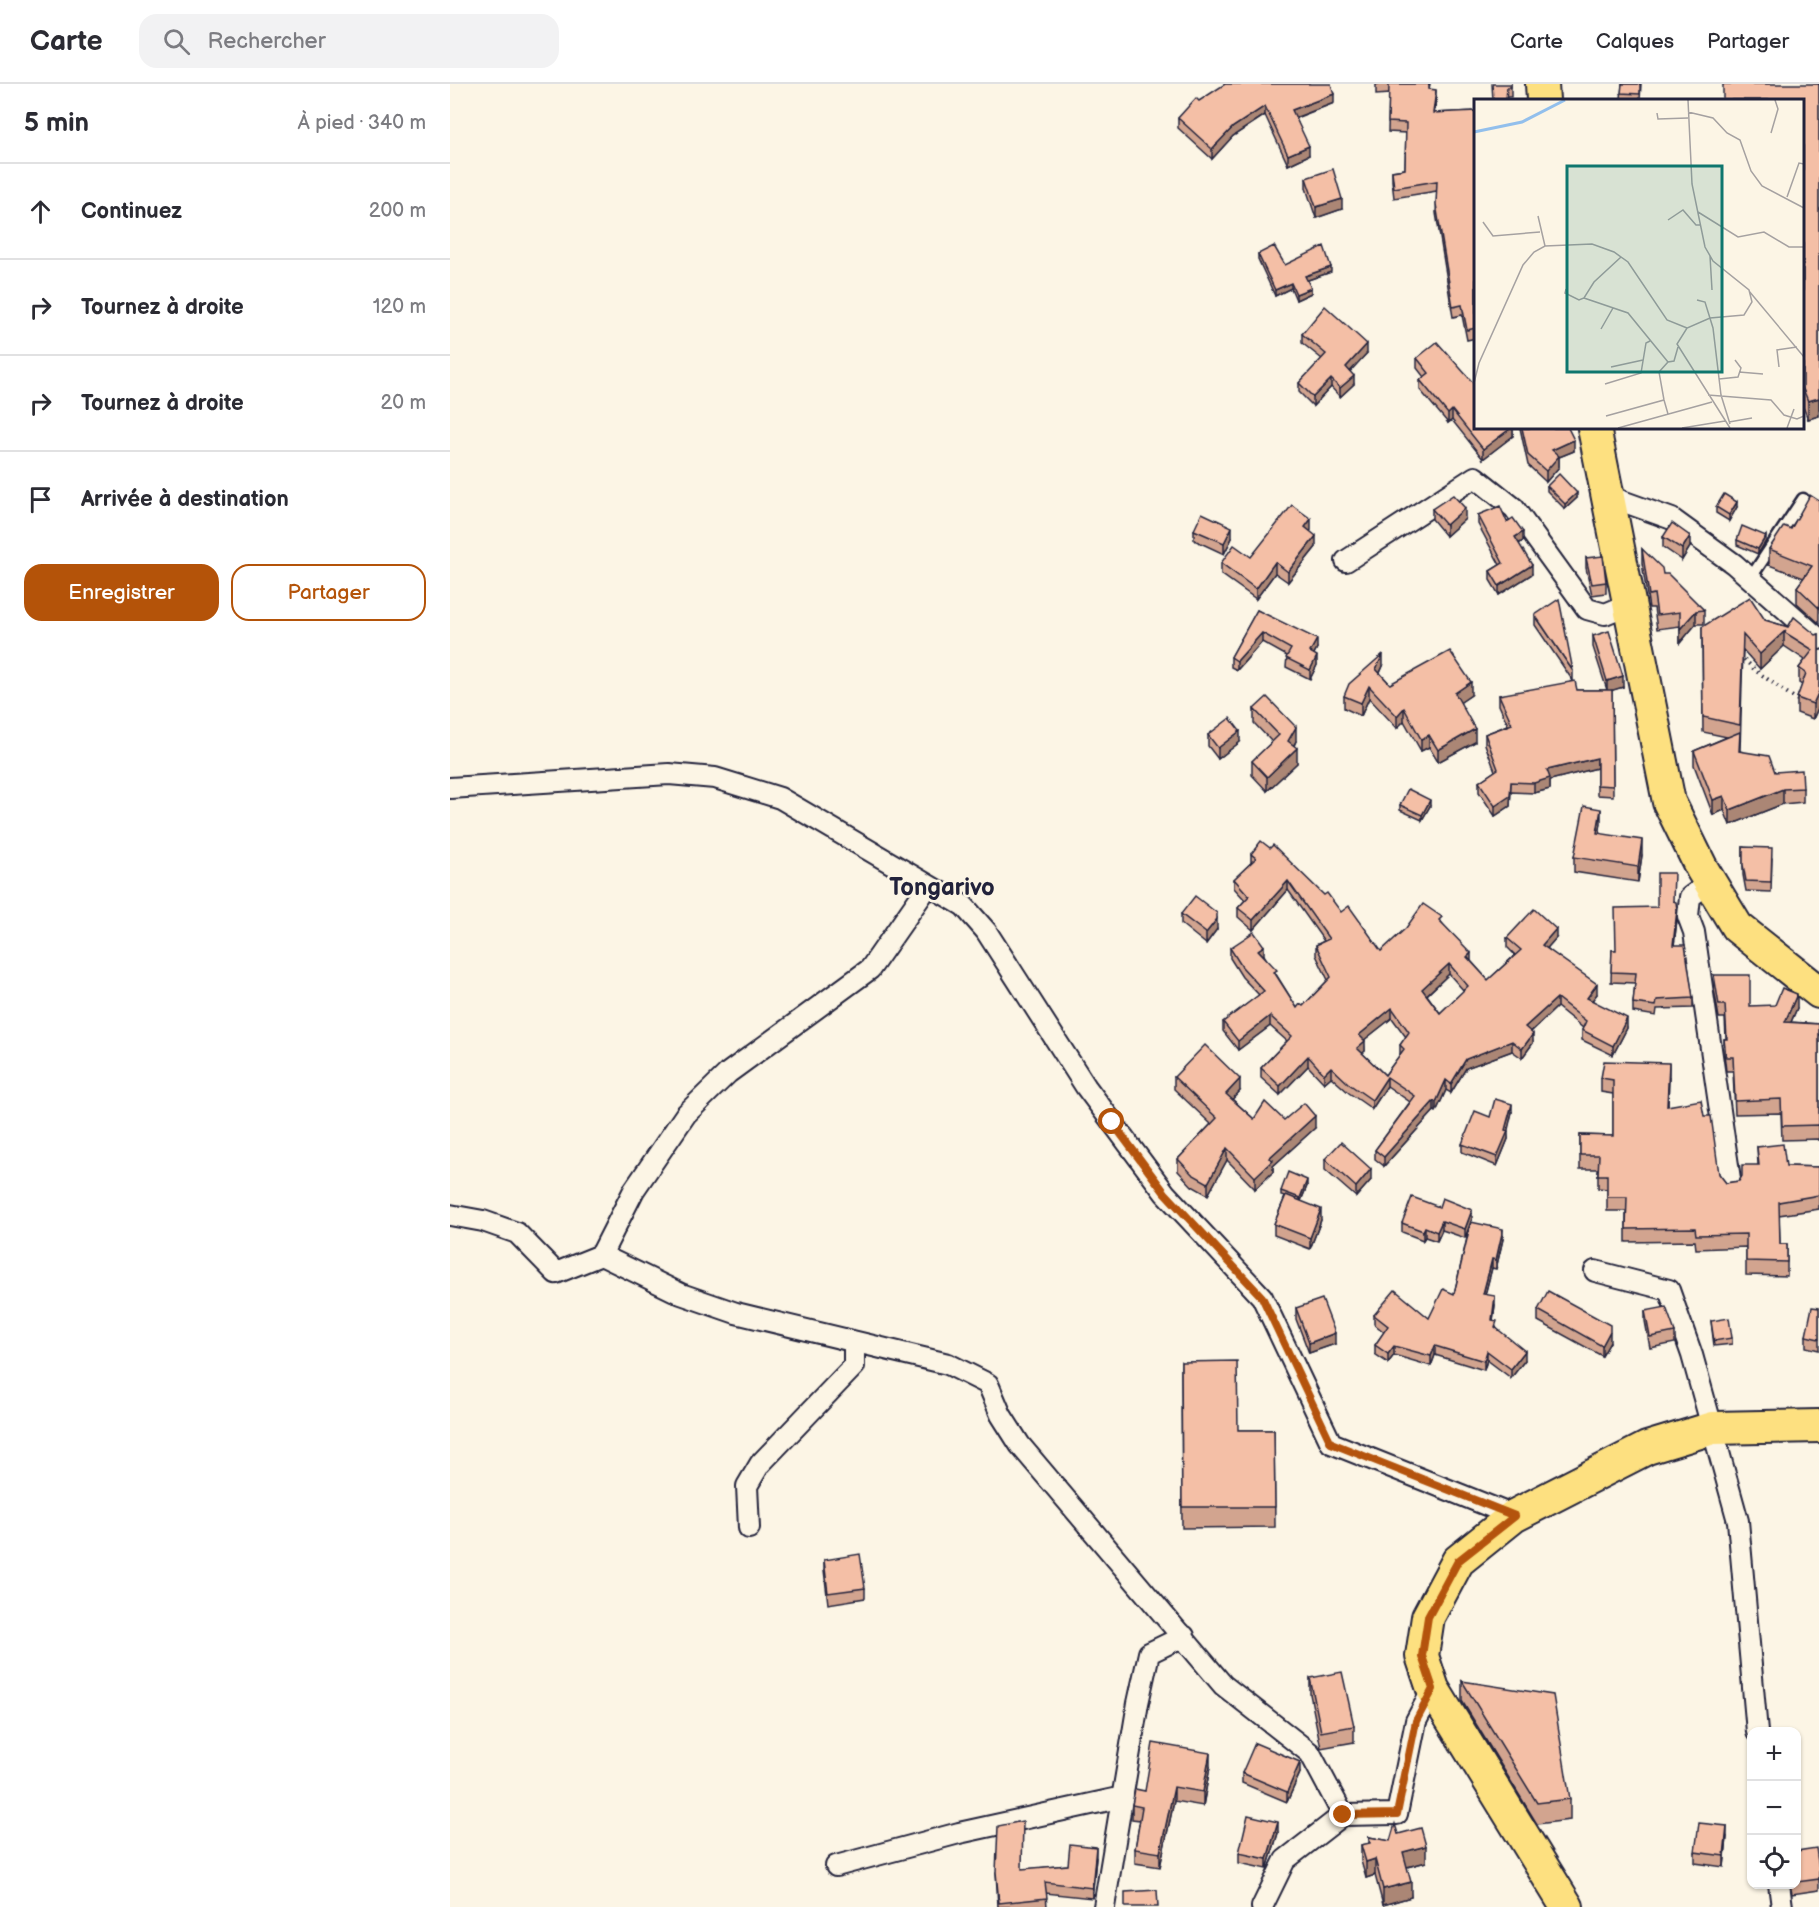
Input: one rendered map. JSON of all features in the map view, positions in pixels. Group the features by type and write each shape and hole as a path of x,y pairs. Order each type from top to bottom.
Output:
{"main road":[{"path":"1542,84 1543,99"},
{"path":"1594,429 1669,802 1710,882 1737,927 1819,992"},
{"path":"1567,1907 1433,1689 1422,1656 1428,1617 1458,1561 1515,1516 1647,1448 1713,1428 1819,1426"}],"street":[{"path":"1346,561 1475,477 1515,508 1587,609 1605,614 1629,604"},
{"path":"1608,496 1672,519 1750,579 1819,639"},
{"path":"450,788 669,774 715,778 780,798 964,906 986,931 1086,1087 1165,1193 1262,1297 1331,1443 1515,1516"},
{"path":"1710,882 1690,897 1688,916 1694,932 1731,1186"},
{"path":"450,1215 483,1221 517,1233 556,1273 601,1255 634,1190 686,1114 728,1073 870,969 928,886"},
{"path":"601,1255 681,1294 736,1313 948,1364 988,1384 1001,1415 1020,1445 1184,1636 1223,1685 1310,1753 1343,1815"},
{"path":"1595,1271 1669,1290 1692,1355 1738,1521 1756,1727"},
{"path":"749,1528 747,1486 760,1464 854,1366 854,1342"},
{"path":"1104,1907 1138,1703 1149,1653 1184,1636"},
{"path":"1262,1907 1285,1860 1343,1815 1397,1814 1416,1721 1433,1689"},
{"path":"836,1866 959,1833 1123,1797"},
{"path":"1780,1889 1782,1907"}],"lane":[{"path":"1750,579 1803,499"}],"path":[{"path":"1732,648 1756,671 1804,705"}],"building":[{"path":"1225,84 1331,84 1334,94 1292,110 1309,146 1288,155 1265,106 1233,127 1212,149 1178,118 1196,98 1199,101"},
{"path":"1389,84 1429,84 1429,89 1436,90 1433,113 1474,111 1474,328 1467,330 1462,305 1453,307 1436,204 1437,181 1394,188 1392,171 1405,169 1406,123 1388,122"},
{"path":"1492,84 1511,84 1511,87 1507,87 1506,99 1493,99"},
{"path":"1622,84 1640,84 1640,94 1621,93"},
{"path":"1723,84 1819,84 1819,398 1808,401 1804,391 1804,99 1723,99"},
{"path":"1333,169 1342,199 1316,207 1306,178"},
{"path":"1274,246 1285,265 1324,246 1331,267 1305,276 1311,288 1296,294 1291,283 1275,290 1258,254"},
{"path":"1325,306 1367,344 1346,367 1354,376 1340,388 1331,379 1313,397 1299,383 1326,354 1302,334"},
{"path":"1437,342 1474,384 1474,429 1510,429 1483,449 1452,410 1448,414 1420,380 1429,373 1417,358"},
{"path":"1522,429 1568,429 1574,440 1552,450 1559,456 1546,471 1528,455"},
{"path":"1559,474 1577,493 1565,504 1547,486"},
{"path":"1724,494 1737,502 1729,515 1716,507"},
{"path":"1453,495 1465,508 1446,525 1432,509"},
{"path":"1810,495 1819,501 1819,608 1797,587 1812,566 1769,549 1784,526 1791,529"},
{"path":"1292,505 1311,519 1305,527 1316,536 1288,572 1275,562 1256,589 1221,563 1234,545 1251,557"},
{"path":"1500,506 1507,522 1513,518 1523,532 1515,537 1532,565 1499,586 1490,571 1503,563 1478,515"},
{"path":"1202,513 1232,527 1224,543 1194,530"},
{"path":"1672,523 1690,536 1682,549 1663,537"},
{"path":"1742,526 1766,536 1758,549 1737,540"},
{"path":"1642,549 1662,568 1663,574 1668,574 1704,610 1696,611 1680,629 1680,612 1657,615 1654,594 1649,595"},
{"path":"1603,556 1606,582 1592,584 1586,558"},
{"path":"1750,597 1765,620 1788,627 1794,617 1816,635 1819,634 1819,691 1813,704 1797,698 1806,673 1799,668 1813,650 1784,632 1786,630 1760,654 1743,635 1740,725 1703,717 1702,627"},
{"path":"1559,599 1573,671 1535,615"},
{"path":"1257,610 1317,639 1310,652 1317,656 1310,670 1286,658 1291,649 1262,633 1237,661 1231,657"},
{"path":"1609,631 1623,676 1607,681 1593,636"},
{"path":"1450,651 1471,682 1455,693 1475,729 1438,750 1429,735 1421,739 1404,708 1397,716 1369,686 1361,703 1344,696 1349,684 1383,654 1376,669 1390,684"},
{"path":"1575,681 1577,690 1612,690 1613,786 1597,785 1597,758 1547,770 1550,778 1534,783 1511,782 1510,796 1495,806 1479,782 1498,769 1485,734 1512,724 1499,695"},
{"path":"1267,697 1296,727 1288,741 1297,748 1267,777 1252,761 1279,735 1254,709"},
{"path":"1230,718 1240,731 1218,748 1208,735"},
{"path":"1740,732 1739,751 1769,756 1775,772 1802,770 1803,788 1783,789 1730,810 1724,796 1713,800 1694,751"},
{"path":"1408,789 1430,800 1422,815 1400,805"},
{"path":"1584,806 1601,809 1597,833 1642,840 1638,867 1574,857"},
{"path":"1261,841 1270,848 1273,845 1324,895 1327,893 1341,912 1349,906 1381,951 1406,928 1423,904 1442,917 1439,920 1471,953 1467,957 1488,980 1521,950 1507,938 1534,909 1556,929 1542,945 1597,984 1587,998 1627,1018 1613,1046 1582,1030 1586,1021 1557,998 1525,1027 1533,1034 1522,1049 1512,1041 1466,1059 1451,1084 1446,1080 1436,1102 1434,1101 1384,1157 1375,1150 1415,1096 1387,1077 1372,1100 1349,1084 1331,1067 1324,1074 1308,1056 1280,1086 1261,1068 1292,1036 1270,1016 1238,1041 1223,1022 1264,991 1242,967 1230,948 1254,932 1264,946 1258,950 1277,970 1274,972 1297,1008 1300,1004 1303,1006 1331,977 1316,945 1329,939 1288,881 1253,920 1238,908 1249,896 1234,879 1256,858 1251,854","holes":["1449,964 1468,986 1440,1013 1422,989","1392,1008 1409,1032 1400,1045 1404,1049 1385,1075 1357,1048 1365,1041 1359,1035"]},
{"path":"1743,847 1772,848 1771,882 1746,881"},
{"path":"1657,873 1674,873 1673,901 1676,902 1677,910 1673,945 1685,945 1693,998 1657,1000 1656,1006 1633,1003 1636,973 1611,972 1612,950 1616,950 1615,908 1657,907"},
{"path":"1195,896 1217,913 1217,919 1206,933 1181,914"},
{"path":"1714,975 1750,975 1750,1006 1775,1005 1782,988 1797,994 1785,1022 1819,1024 1819,1125 1782,1126 1781,1099 1735,1101 1733,1057 1726,1057 1724,1039 1727,1039 1725,1005 1719,1005"},
{"path":"1205,1045 1240,1079 1226,1094 1254,1119 1265,1102 1284,1120 1304,1103 1315,1116 1269,1158 1273,1160 1255,1177 1227,1148 1208,1183 1192,1174 1178,1159 1217,1118 1174,1077"},
{"path":"1604,1061 1669,1063 1667,1106 1701,1100 1704,1116 1711,1116 1719,1174 1726,1183 1739,1181 1742,1176 1742,1165 1759,1165 1757,1147 1783,1144 1786,1166 1819,1167 1819,1195 1779,1202 1780,1244 1787,1244 1787,1262 1746,1261 1746,1234 1696,1235 1695,1228 1626,1229 1627,1197 1607,1197 1607,1175 1598,1175 1599,1155 1580,1155 1580,1135 1613,1136 1613,1080 1601,1078"},
{"path":"1495,1099 1512,1104 1505,1130 1508,1131 1497,1157 1462,1144 1475,1111 1490,1117"},
{"path":"1341,1142 1371,1169 1356,1187 1325,1159"},
{"path":"1288,1172 1307,1180 1300,1198 1281,1191"},
{"path":"1286,1195 1321,1209 1310,1238 1274,1224"},
{"path":"1412,1197 1439,1207 1442,1198 1472,1210 1465,1229 1442,1221 1437,1232 1425,1227 1423,1231 1402,1223"},
{"path":"1471,1222 1503,1229 1496,1260 1492,1259 1483,1294 1495,1296 1492,1320 1497,1321 1495,1327 1525,1351 1511,1369 1487,1351 1484,1361 1435,1346 1431,1356 1394,1346 1388,1354 1375,1345 1388,1326 1374,1315 1395,1290 1429,1318 1443,1289 1454,1294"},
{"path":"1548,1291 1610,1325 1610,1331 1602,1346 1538,1310"},
{"path":"1322,1299 1335,1333 1309,1343 1296,1308"},
{"path":"1666,1307 1675,1332 1650,1337 1645,1311"},
{"path":"1812,1307 1819,1308 1819,1339 1806,1336"},
{"path":"1729,1318 1732,1338 1714,1341 1711,1321"},
{"path":"1237,1361 1238,1430 1274,1430 1275,1507 1182,1507 1181,1362"},
{"path":"860,1554 865,1588 828,1593 824,1560"},
{"path":"1342,1672 1354,1726 1321,1732 1310,1678"},
{"path":"1462,1681 1553,1695 1570,1799 1537,1803"},
{"path":"1153,1743 1210,1753 1203,1792 1174,1787 1160,1853 1135,1849 1142,1807 1132,1805 1135,1789 1145,1791"},
{"path":"1255,1743 1300,1762 1287,1792 1242,1773"},
{"path":"1248,1815 1278,1822 1267,1859 1239,1853"},
{"path":"1023,1821 1022,1869 1068,1865 1070,1844 1096,1847 1092,1888 1045,1882 1047,1898 999,1903 996,1872 998,1826"},
{"path":"1699,1823 1727,1826 1724,1856 1695,1852"},
{"path":"1395,1824 1398,1834 1421,1828 1426,1846 1403,1852 1411,1882 1383,1889 1375,1859 1366,1862 1361,1845 1370,1843 1369,1837 1390,1841"},
{"path":"1816,1848 1819,1879 1801,1881 1801,1850"},
{"path":"1157,1890 1158,1907 1125,1907 1125,1892"}],"district":[{"name":"Tongarivo","path":"942,887"}],"route":[{"path":"1112,1122 1165,1193 1262,1297 1331,1443 1515,1516 1458,1561 1428,1617 1422,1656 1433,1689 1416,1721 1397,1814 1343,1815"}]}
